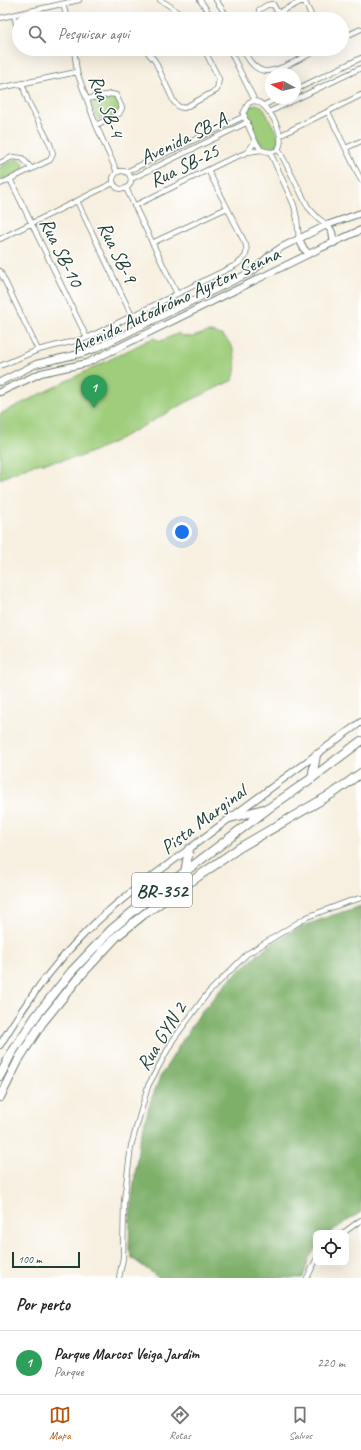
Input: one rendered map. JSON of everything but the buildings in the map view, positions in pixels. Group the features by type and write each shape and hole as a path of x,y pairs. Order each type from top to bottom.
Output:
{"highway":[{"name":"BR-352","path":"0,1076 36,1016 72,971 112,929 269,808 361,741"},
{"path":"312,778 316,755"},
{"name":"BR-352","path":"0,1097 20,1057 42,1023 80,976 117,936 143,915 239,848 335,792 361,773"},
{"path":"230,818 269,808"},
{"path":"185,872 189,849"}],"street":[{"path":"27,12 79,0"},
{"path":"160,0 177,12"},
{"path":"200,0 208,12"},
{"path":"216,0 224,12"},
{"path":"280,12 304,0 310,12"},
{"path":"63,4 65,12"},
{"path":"259,12 259,10 267,5 273,4 277,12"},
{"path":"0,18 12,15"},
{"path":"349,35 361,29"},
{"name":"Rua SB-4","path":"75,56 77,72 96,125 117,172"},
{"path":"151,56 155,61 174,102 179,107 184,108 217,90 219,79 208,56"},
{"path":"232,56 255,101"},
{"path":"247,56 254,67 265,71 276,70 305,56"},
{"path":"301,87 361,58"},
{"path":"269,112 361,68"},
{"path":"0,88 77,72"},
{"path":"316,80 319,88"},
{"path":"0,184 50,160 53,154 50,144 28,101 22,83"},
{"path":"87,99 111,94 116,96 122,108 119,114 96,125"},
{"path":"281,135 361,95"},
{"path":"279,150 270,152 261,150 255,141 248,122 243,114 245,107 249,102 255,101 264,105 269,112 281,135 281,145 279,150 308,207 332,232 334,243"},
{"path":"328,112 361,180"},
{"name":"Avenida SB-A","path":"126,172 244,116"},
{"name":"Avenida SB-A","path":"131,180 248,122"},
{"name":"Rua SB-25","path":"248,152 255,141"},
{"path":"346,148 361,141"},
{"path":"191,142 195,148"},
{"name":"Rua SB-25","path":"134,206 248,152 261,150"},
{"path":"270,152 294,205 299,239 304,250 309,254"},
{"path":"0,163 12,157 22,158 32,169"},
{"path":"0,366 38,350 87,338 236,265 244,259 248,252 246,245 208,170"},
{"path":"117,172 126,172 131,180 130,185 126,188 120,189 114,186 113,176 117,172"},
{"name":"Rua SB-10","path":"10,179 87,338"},
{"path":"0,239 113,183"},
{"path":"126,188 177,294"},
{"name":"Rua SB-9","path":"77,201 132,316"},
{"path":"152,243 227,208"},
{"name":"Avenida Autodrómo Ayrton Senna","path":"0,382 36,364 95,349 253,271 270,255 282,247 326,225 361,213"},
{"name":"Avenida Autodrómo Ayrton Senna","path":"0,392 41,373 86,363 361,230"},
{"path":"0,271 38,350"},
{"name":"Pista Marginal","path":"0,1045 17,1016 37,988 86,932 126,897 230,818 361,722"},
{"name":"Rua GYN 2","path":"119,1278 123,1258 124,1201 131,1146 148,1086 173,1040 207,994 247,954 307,917 361,898"},
{"path":"346,1230 361,1220"},
{"path":"307,1278 313,1266"}],"green space":[{"path":"111,96 116,98 120,107 119,111 103,119 97,119 92,105 93,101"},
{"path":"257,104 263,107 278,136 278,144 272,149 263,146 259,142 246,116 249,107"},
{"path":"16,159 21,160 24,163 23,170 0,181 0,167"},
{"path":"208,332 221,335 230,343 233,349 235,361 235,374 233,380 187,402 114,442 80,457 32,465 0,479 0,414 153,338 161,341 179,333 180,336 192,337"},
{"path":"361,906 361,1212 334,1230 313,1230 313,1252 309,1258 303,1278 159,1278 132,1258 129,1250 130,1217 139,1142 151,1100 160,1077 201,1012 229,980 264,949 296,929"}],"place":[{"name":"Parque Marcos Veiga Jardim","path":"94,408"}]}
